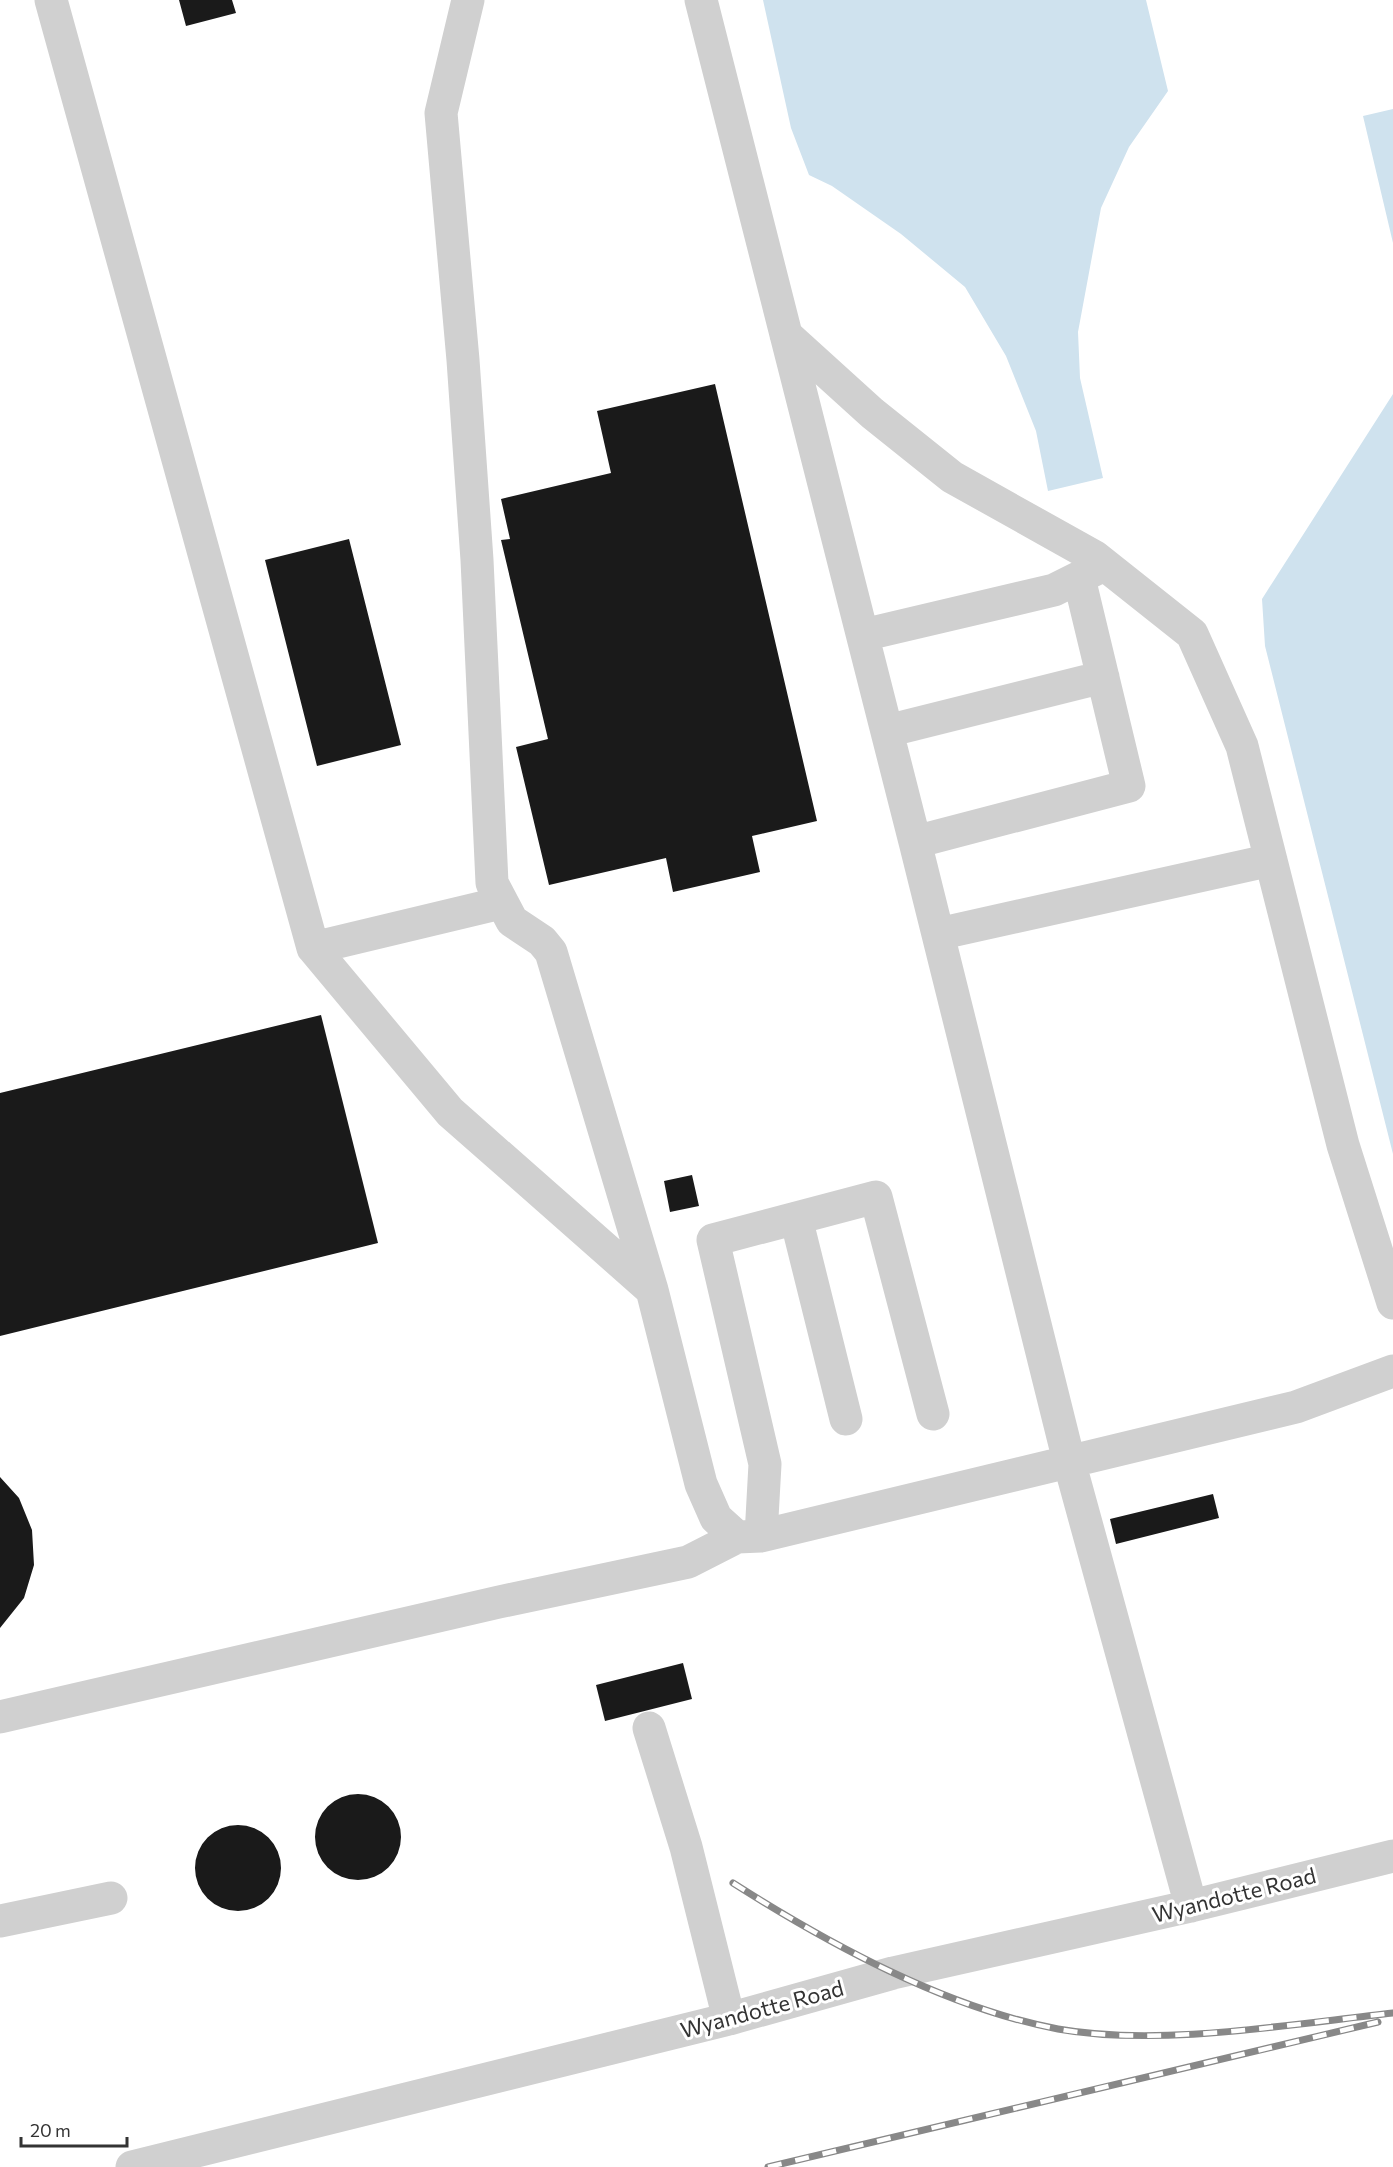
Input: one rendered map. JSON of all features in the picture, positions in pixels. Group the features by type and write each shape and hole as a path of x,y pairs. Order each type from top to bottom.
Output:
{"street":[{"path":"51,0 313,948 450,1112 652,1290"},
{"path":"468,0 441,113 463,360 476,548 492,883 512,921 542,941 551,952 652,1290 701,1484 716,1518 749,1536"},
{"path":"701,0 863,635 1069,1461 1191,1906"},
{"path":"786,335 872,413 952,477 1092,571 1192,634 1242,746 1343,1145 1393,1303"},
{"path":"863,635 1054,591 1092,571"},
{"path":"915,842 1129,786 1103,677 1092,571"},
{"path":"887,731 1103,677"},
{"path":"938,934 1271,860"},
{"path":"313,948 501,903"},
{"path":"749,1536 765,1464 713,1240 876,1197 933,1414"},
{"path":"796,1218 846,1419"},
{"path":"0,1717 499,1602 688,1562 749,1536 1296,1407 1393,1371"},
{"path":"649,1728 686,1847 729,2019"},
{"name":"Wyandotte Road","path":"132,2167 729,2019 893,1973 1191,1906 1393,1856"},
{"path":"0,1921 111,1898"}],"water":[{"path":"763,0 1146,0 1168,91 1129,147 1101,208 1078,332 1080,378 1103,478 1048,491 1036,431 1006,356 965,287 901,234 832,186 809,175 791,128"},
{"path":"1393,109 1393,243 1363,116"},
{"path":"1393,394 1393,1154 1265,646 1262,599"}],"building":[{"path":"179,0 232,0 236,13 186,26"},
{"path":"715,384 817,821 752,836 760,872 673,892 666,858 549,885 516,747 548,739 501,540 510,539 501,499 611,473 597,411"},
{"path":"349,539 401,745 317,766 265,560"},
{"path":"321,1015 378,1243 0,1336 0,1093"},
{"path":"692,1175 699,1206 670,1212 664,1181"},
{"path":"0,1477 19,1498 32,1530 34,1565 24,1598 0,1628"},
{"path":"1213,1494 1219,1518 1116,1544 1110,1519"},
{"path":"683,1663 692,1699 605,1721 596,1685"},
{"path":"358,1794 374,1798 388,1807 397,1821 401,1837 397,1853 388,1867 374,1876 358,1880 342,1876 328,1867 319,1853 315,1837 319,1821 328,1807 342,1798"},
{"path":"238,1825 262,1832 274,1844 281,1868 274,1892 262,1904 238,1911 214,1904 202,1892 195,1868 202,1844 214,1832"}],"railway":[{"path":"733,1883 809,1929 931,1990 973,2006 1058,2029 1097,2034 1181,2035 1269,2028 1393,2013"},
{"path":"768,2167 1378,2022"}]}
